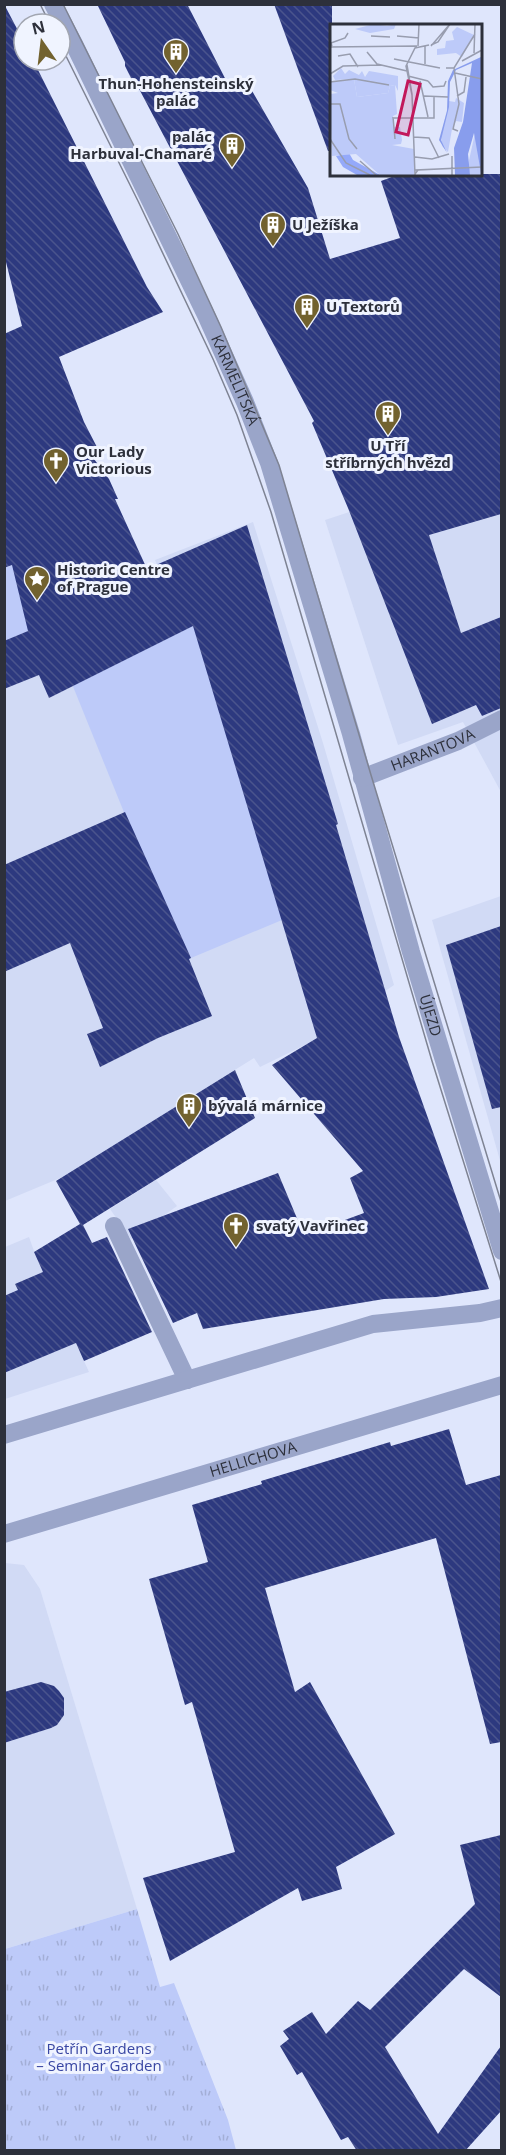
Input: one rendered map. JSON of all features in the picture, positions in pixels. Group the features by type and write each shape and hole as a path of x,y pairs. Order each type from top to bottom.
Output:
{"street":[{"name":"KARMELITSKÁ","path":"53,4 206,315 245,402 281,502 351,734 362,778"},
{"name":"HARANTOVA","path":"362,778 458,741 501,719"},
{"name":"ÚJEZD","path":"362,778 411,952 501,1251"},
{"path":"114,1226 188,1380"},
{"path":"4,1435 373,1324 480,1313 501,1308"},
{"name":"HELLICHOVA","path":"4,1534 501,1385"}],"shaded area":[{"path":"501,471 501,792 463,722 398,745 325,520 465,474 468,482"},
{"path":"253,522 323,743 394,985 309,1043 260,1067 254,1058 65,1176 5,1201 5,665 183,632 155,560"},
{"path":"501,896 501,1164 432,920"},
{"path":"156,1180 177,1206 131,1239 110,1209"},
{"path":"29,1237 89,1372 5,1399 5,1247"},
{"path":"5,1563 24,1565 40,1589 137,1909 5,1949"}],"green space":[{"path":"173,558 282,920 191,958 132,832 72,684 143,569"},
{"path":"12,565 99,601 5,641 5,568"},
{"name":"Petřín Gardens – Seminar Garden","path":"137,1909 160,1987 174,1983 228,2120 236,2150 5,2150 5,1949"}],"building":[{"path":"4,4 12,19 12,72 39,72 147,287 163,312 59,357 84,422 100,453 91,455 109,479 118,499 115,499 147,569 247,525 338,824 336,825 399,1037 489,1289 436,1297 384,1299 203,1329 197,1313 173,1323 128,1229 278,1173 304,1235 364,1213 350,1178 363,1171 272,1065 317,1038 193,626 49,698 39,675 4,689 4,641 28,631 12,565 4,568 4,334 22,326 4,254"},
{"path":"97,4 187,4 230,88 247,82 308,188 330,259 400,238 381,181 395,176 501,174 501,514 429,535 461,633 501,617 501,708 482,716 476,705 432,724 348,508 312,423 314,421 137,85 134,84"},
{"path":"274,4 332,4 330,150 328,151"},
{"path":"125,812 191,958 189,959 212,1016 158,1038 100,1067 87,1034 103,1028 70,943 4,972 4,865"},
{"path":"501,926 501,1107 492,1109 446,945"},
{"path":"235,1070 255,1118 83,1225 92,1243 107,1237 152,1332 84,1361 76,1343 4,1373 4,1296 18,1290 15,1284 43,1272 34,1252 80,1224 56,1181"},
{"path":"449,1429 466,1485 501,1475 501,1742 490,1744 436,1538 265,1588 295,1692 310,1682 395,1834 336,1867 342,1889 302,1901 298,1888 170,1961 143,1878 235,1852 192,1702 185,1705 149,1579 208,1562 192,1505 262,1484 261,1481 390,1442 391,1446"},
{"path":"41,1682 54,1686 64,1698 64,1715 57,1725 51,1728 4,1743 4,1692"},
{"path":"501,1835 501,1997 464,1969 385,2047 438,2134 501,2046 501,2111 465,2151 357,2151 348,2137 341,2140 302,2072 297,2075 280,2046 289,2039 283,2031 312,2012 326,2034 358,2001 370,2010 475,1904 460,1845"}],"tram line":[{"path":"40,4 44,12"},
{"path":"63,4 178,234 221,327 279,465 502,1205"},
{"path":"72,68 138,201 237,415 271,512 432,1061 502,1285"}],"place":[{"name":"Thun-Hohensteinský palác","path":"176,75"},
{"name":"palác Harbuval-Chamaré","path":"232,169"},
{"name":"U Ježíška","path":"273,248"},
{"name":"U Textorů","path":"307,330"},
{"name":"U Tří stříbrných hvězd","path":"388,437"},
{"name":"Our Lady Victorious","path":"56,484"},
{"name":"Historic Centre of Prague","path":"37,602"},
{"name":"bývalá márnice","path":"189,1129"},
{"name":"svatý Vavřinec","path":"236,1249"}]}
